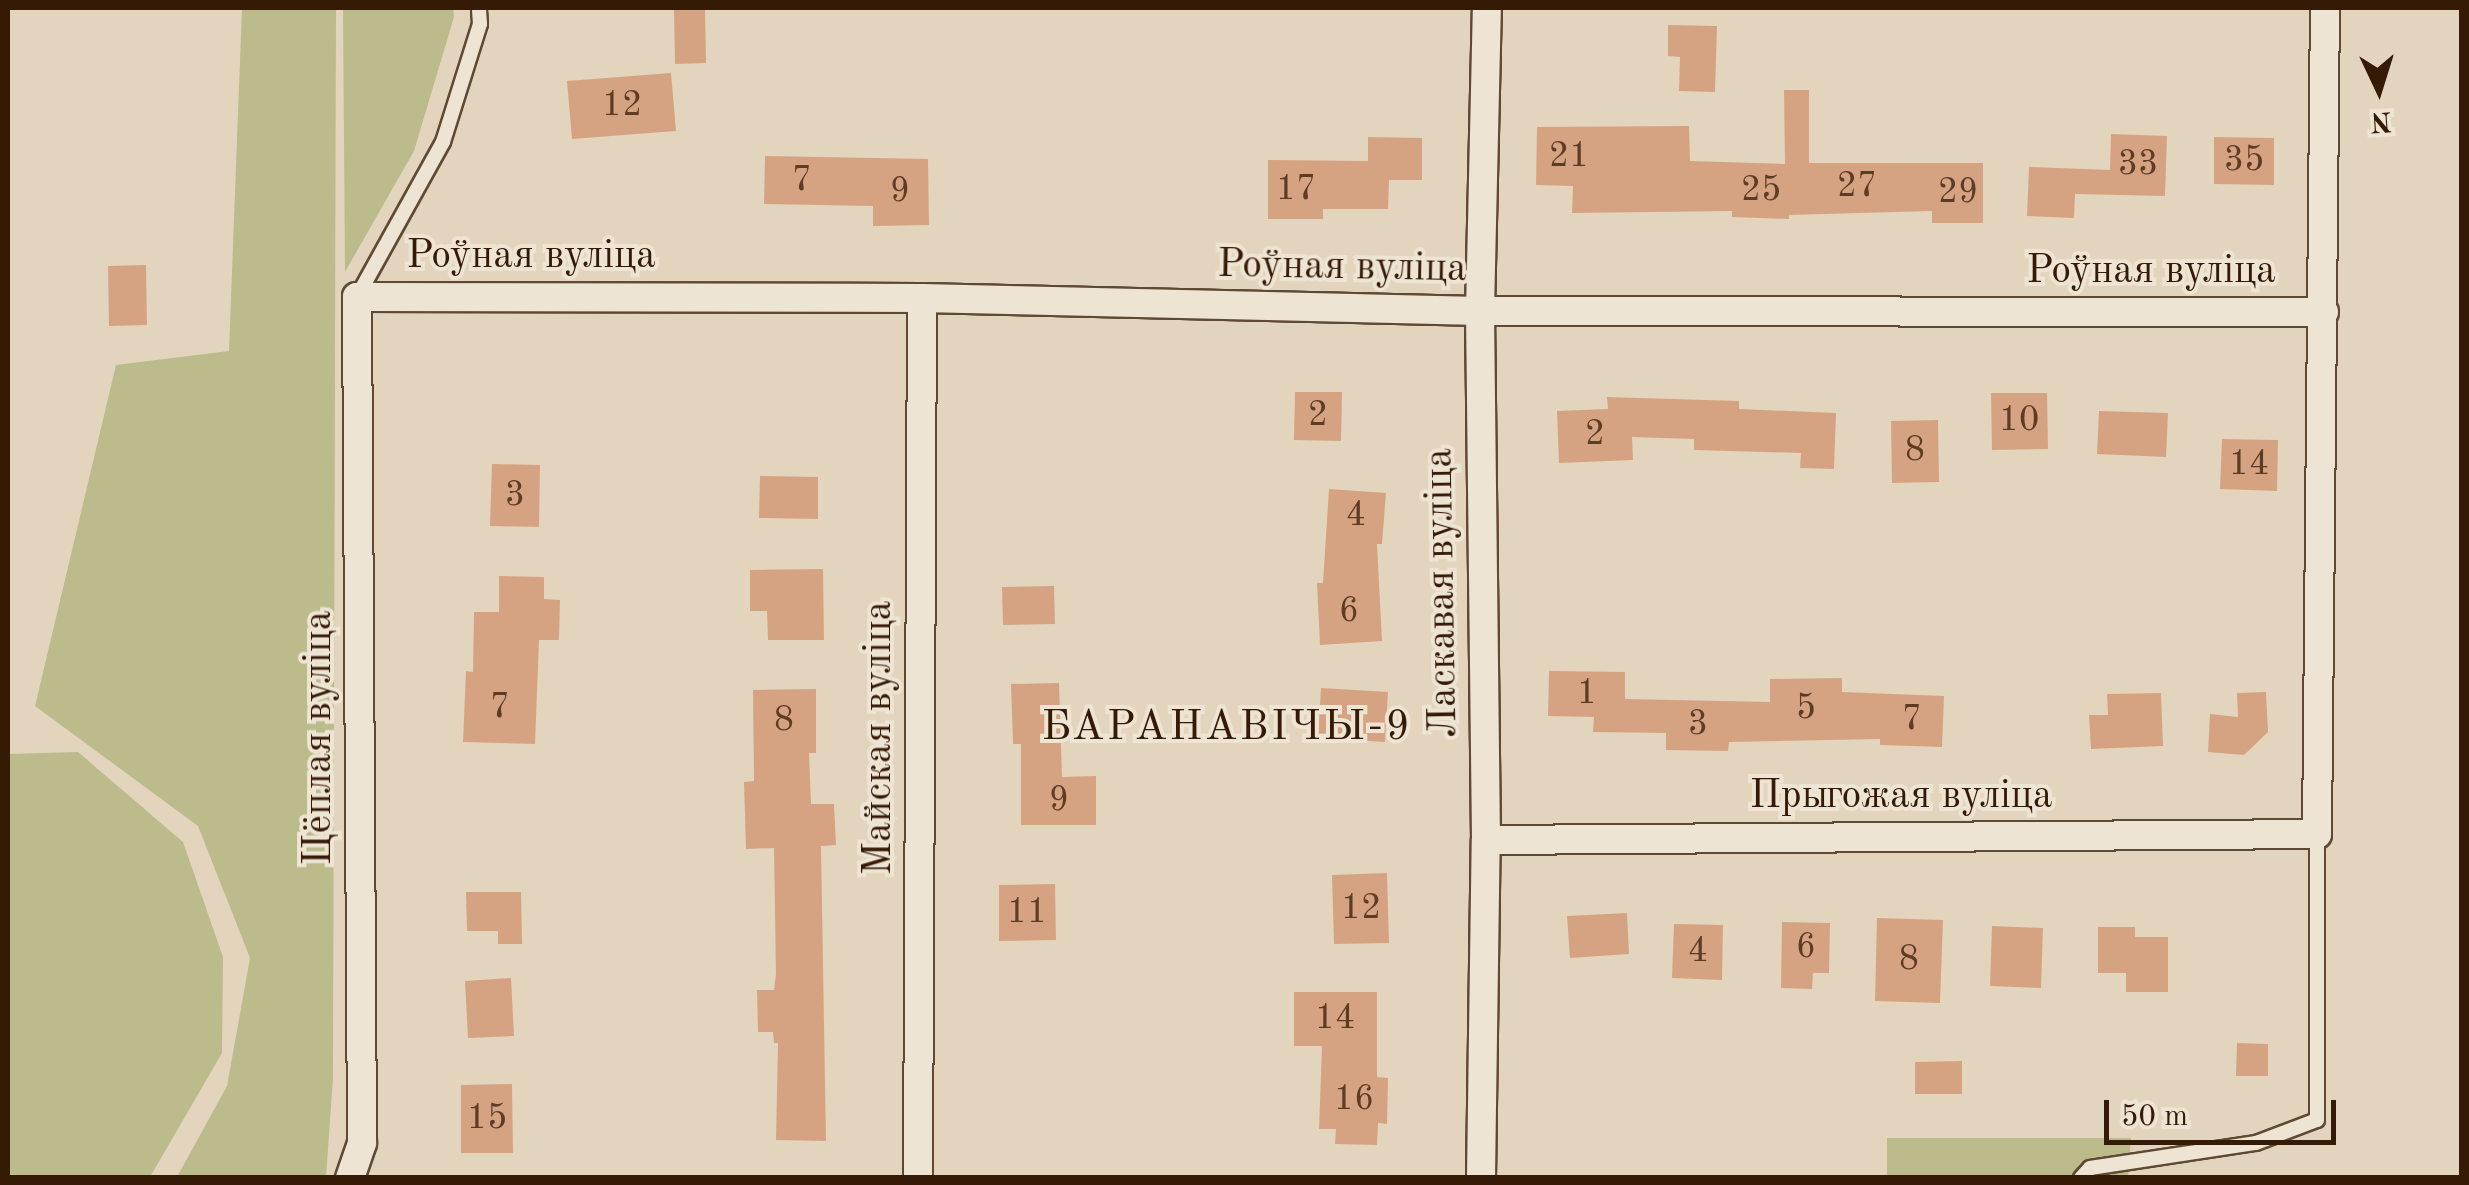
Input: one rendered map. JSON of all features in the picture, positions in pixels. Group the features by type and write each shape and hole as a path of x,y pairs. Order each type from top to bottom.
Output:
{"street":[{"name":"Ласкавая вуліца","path":"1482,1178 1486,840 1480,311 1487,8"},
{"path":"2317,834 2325,8"},
{"name":"Роўная вуліца","path":"358,296 922,298 1480,311 2324,312"},
{"name":"Цёплая вуліца","path":"350,1178 362,1143 358,296"},
{"name":"Майская вуліца","path":"918,1178 922,298"},
{"name":"Прыгожая вуліца","path":"1486,840 2317,834"}],"lane":[{"path":"358,296 443,142 480,24 478,8"},
{"path":"2080,1178 2090,1168 2256,1143 2317,1120 2317,834"}],"green space":[{"path":"242,8 336,8 333,1078 326,1177 177,1177 227,1086 250,958 198,826 35,706 116,365 229,351"},
{"path":"343,8 453,8 454,17 414,151 345,272"},
{"path":"78,752 183,842 223,957 222,1053 150,1177 8,1177 8,754"},
{"path":"1887,1138 2131,1138 2128,1177 1887,1177"}],"building":[{"path":"705,8 706,63 675,64 674,9"},
{"path":"1668,25 1717,26 1715,92 1679,91 1680,57 1668,56"},
{"path":"671,73 676,131 572,139 567,81"},
{"path":"1784,90 1809,90 1809,163 1983,163 1983,223 1932,223 1932,211 1789,215 1789,219 1732,217 1732,211 1572,213 1573,186 1536,185 1537,127 1689,126 1690,161 1785,164"},
{"path":"2111,134 2167,136 2165,196 2075,194 2074,218 2027,216 2029,167 2110,170"},
{"path":"1368,137 1422,138 1422,180 1389,180 1388,209 1323,209 1323,219 1268,219 1268,160 1368,161"},
{"path":"2214,137 2274,138 2274,185 2214,184"},
{"path":"765,156 928,159 929,225 873,226 873,206 764,204"},
{"path":"146,265 147,325 109,326 108,266"},
{"path":"1295,392 1342,392 1341,441 1294,440"},
{"path":"1991,393 2047,393 2048,449 1992,450"},
{"path":"1607,397 1739,401 1739,409 1836,413 1834,469 1800,468 1801,453 1694,450 1694,439 1632,437 1633,460 1559,463 1557,411 1608,409"},
{"path":"2099,411 2168,413 2166,457 2097,454"},
{"path":"1938,420 1939,482 1892,483 1891,421"},
{"path":"2222,439 2278,440 2277,491 2220,489"},
{"path":"492,464 540,465 539,527 490,526"},
{"path":"760,476 818,477 818,519 759,518"},
{"path":"1329,489 1386,493 1382,544 1377,544 1382,641 1320,645 1317,583 1323,583"},
{"path":"823,569 824,640 768,640 767,611 750,611 750,570"},
{"path":"499,576 544,577 544,599 560,600 559,640 539,640 535,744 463,742 466,671 473,672 474,612 499,612"},
{"path":"1054,586 1055,624 1003,625 1002,587"},
{"path":"1549,671 1625,672 1625,699 1770,702 1770,679 1842,678 1842,692 1944,696 1942,747 1880,745 1880,739 1729,742 1728,751 1666,750 1666,733 1593,732 1594,717 1548,716"},
{"path":"1059,683 1062,777 1096,776 1096,825 1021,825 1021,744 1013,744 1011,684"},
{"path":"1321,688 1388,692 1385,742 1318,738"},
{"path":"816,689 816,753 809,753 811,804 834,804 836,845 821,846 826,1141 776,1140 778,1043 774,1043 773,1032 758,1032 757,990 774,990 776,974 774,848 746,849 744,782 754,781 753,690"},
{"path":"2266,692 2268,732 2244,755 2208,752 2210,714 2238,717 2237,693"},
{"path":"2161,693 2163,746 2091,749 2089,715 2108,715 2107,694"},
{"path":"1387,873 1389,943 1334,944 1332,875"},
{"path":"1055,884 1056,940 999,941 999,885"},
{"path":"466,892 521,892 522,944 498,944 498,931 467,931"},
{"path":"1627,913 1629,954 1570,958 1567,916"},
{"path":"1877,918 1943,920 1940,1003 1875,1001"},
{"path":"1782,922 1830,923 1829,973 1813,973 1812,989 1781,988"},
{"path":"1674,924 1723,925 1722,980 1672,978"},
{"path":"1992,926 2043,928 2041,988 1990,986"},
{"path":"2098,927 2135,927 2135,937 2168,937 2168,992 2126,992 2126,973 2098,973"},
{"path":"511,978 514,1036 468,1038 465,981"},
{"path":"1294,992 1377,992 1377,1077 1388,1078 1387,1124 1378,1123 1377,1145 1335,1144 1336,1129 1319,1129 1322,1046 1294,1046"},
{"path":"2237,1043 2268,1044 2268,1076 2236,1076"},
{"path":"1962,1061 1962,1094 1915,1094 1915,1062"},
{"path":"512,1084 513,1153 461,1153 461,1085"}],"district":[{"name":"БАРАНАВІЧЫ-9","path":"1227,728"}]}
